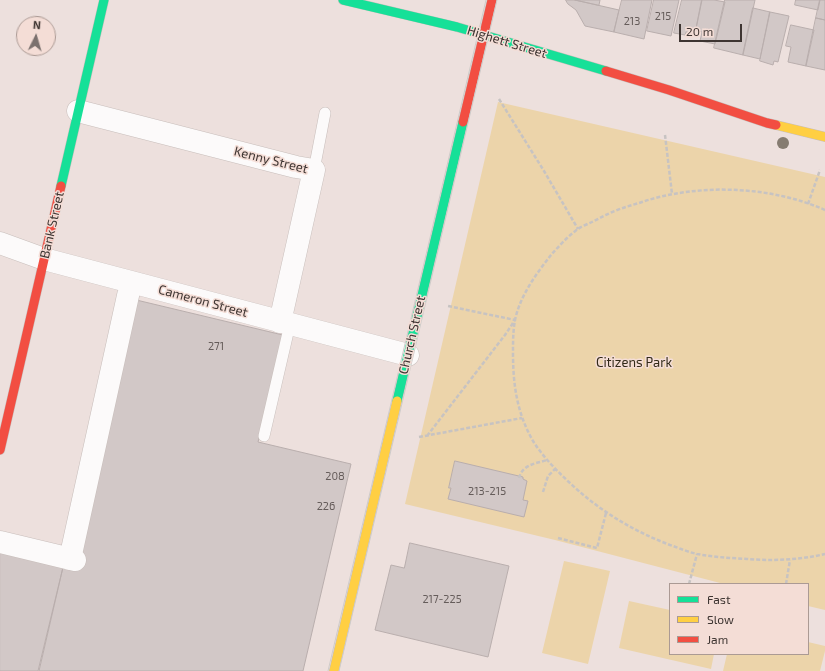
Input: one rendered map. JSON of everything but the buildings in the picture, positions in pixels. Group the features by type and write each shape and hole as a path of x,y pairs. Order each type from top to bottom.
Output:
{"street":[{"name":"Bank Street","path":"0,450 104,0"},
{"name":"Highett Street","path":"343,0 457,27 668,90 788,129 825,137"},
{"name":"Church Street","path":"334,671 492,0"},
{"name":"Highett Street","path":"668,90 750,108"},
{"name":"Kenny Street","path":"78,111 296,167 314,170 285,323"},
{"name":"Cameron Street","path":"0,243 44,260 408,355"},
{"path":"0,542 72,559 131,282"}],"lane":[{"path":"314,170 325,113"},
{"path":"264,436 285,323"}],"path":[{"path":"499,99 578,229"},
{"path":"665,135 672,194"},
{"path":"808,204 820,170"},
{"path":"427,436 505,335 515,320 523,298 533,279 560,245 578,229 616,210 650,199 672,194 710,190 744,190 775,194 825,210"},
{"path":"448,306 515,320"},
{"path":"515,320 513,369 515,394 522,418 534,442 555,469 606,513 635,530 657,540 697,554 759,560 790,560 825,554"},
{"path":"419,437 522,418"},
{"path":"518,478 520,473 528,466 548,460"},
{"path":"543,492 548,476 555,469"},
{"path":"558,538 597,548 606,513"},
{"path":"689,583 697,554"},
{"path":"786,583 790,560"}],"green space":[{"name":"Citizens Park","path":"498,102 825,177 825,610 809,606 809,583 720,583 555,540 405,504"},
{"path":"564,561 610,571 588,664 542,653"},
{"path":"629,601 669,610 669,655 714,655 711,669 619,648"},
{"path":"809,642 825,646 820,671 723,671 727,655 809,655"}],"tram line":[{"path":"328,671 486,0"},
{"path":"339,671 497,0"}],"traffic: fast":[{"path":"61,186 104,0"},
{"path":"343,0 457,27 606,71"},
{"path":"397,401 463,122"}],"traffic: slow":[{"path":"776,125 825,137"},
{"path":"334,671 397,401"}],"traffic: jam":[{"path":"463,122 492,0"},
{"path":"606,71 776,125"},
{"path":"0,450 61,186"}]}
